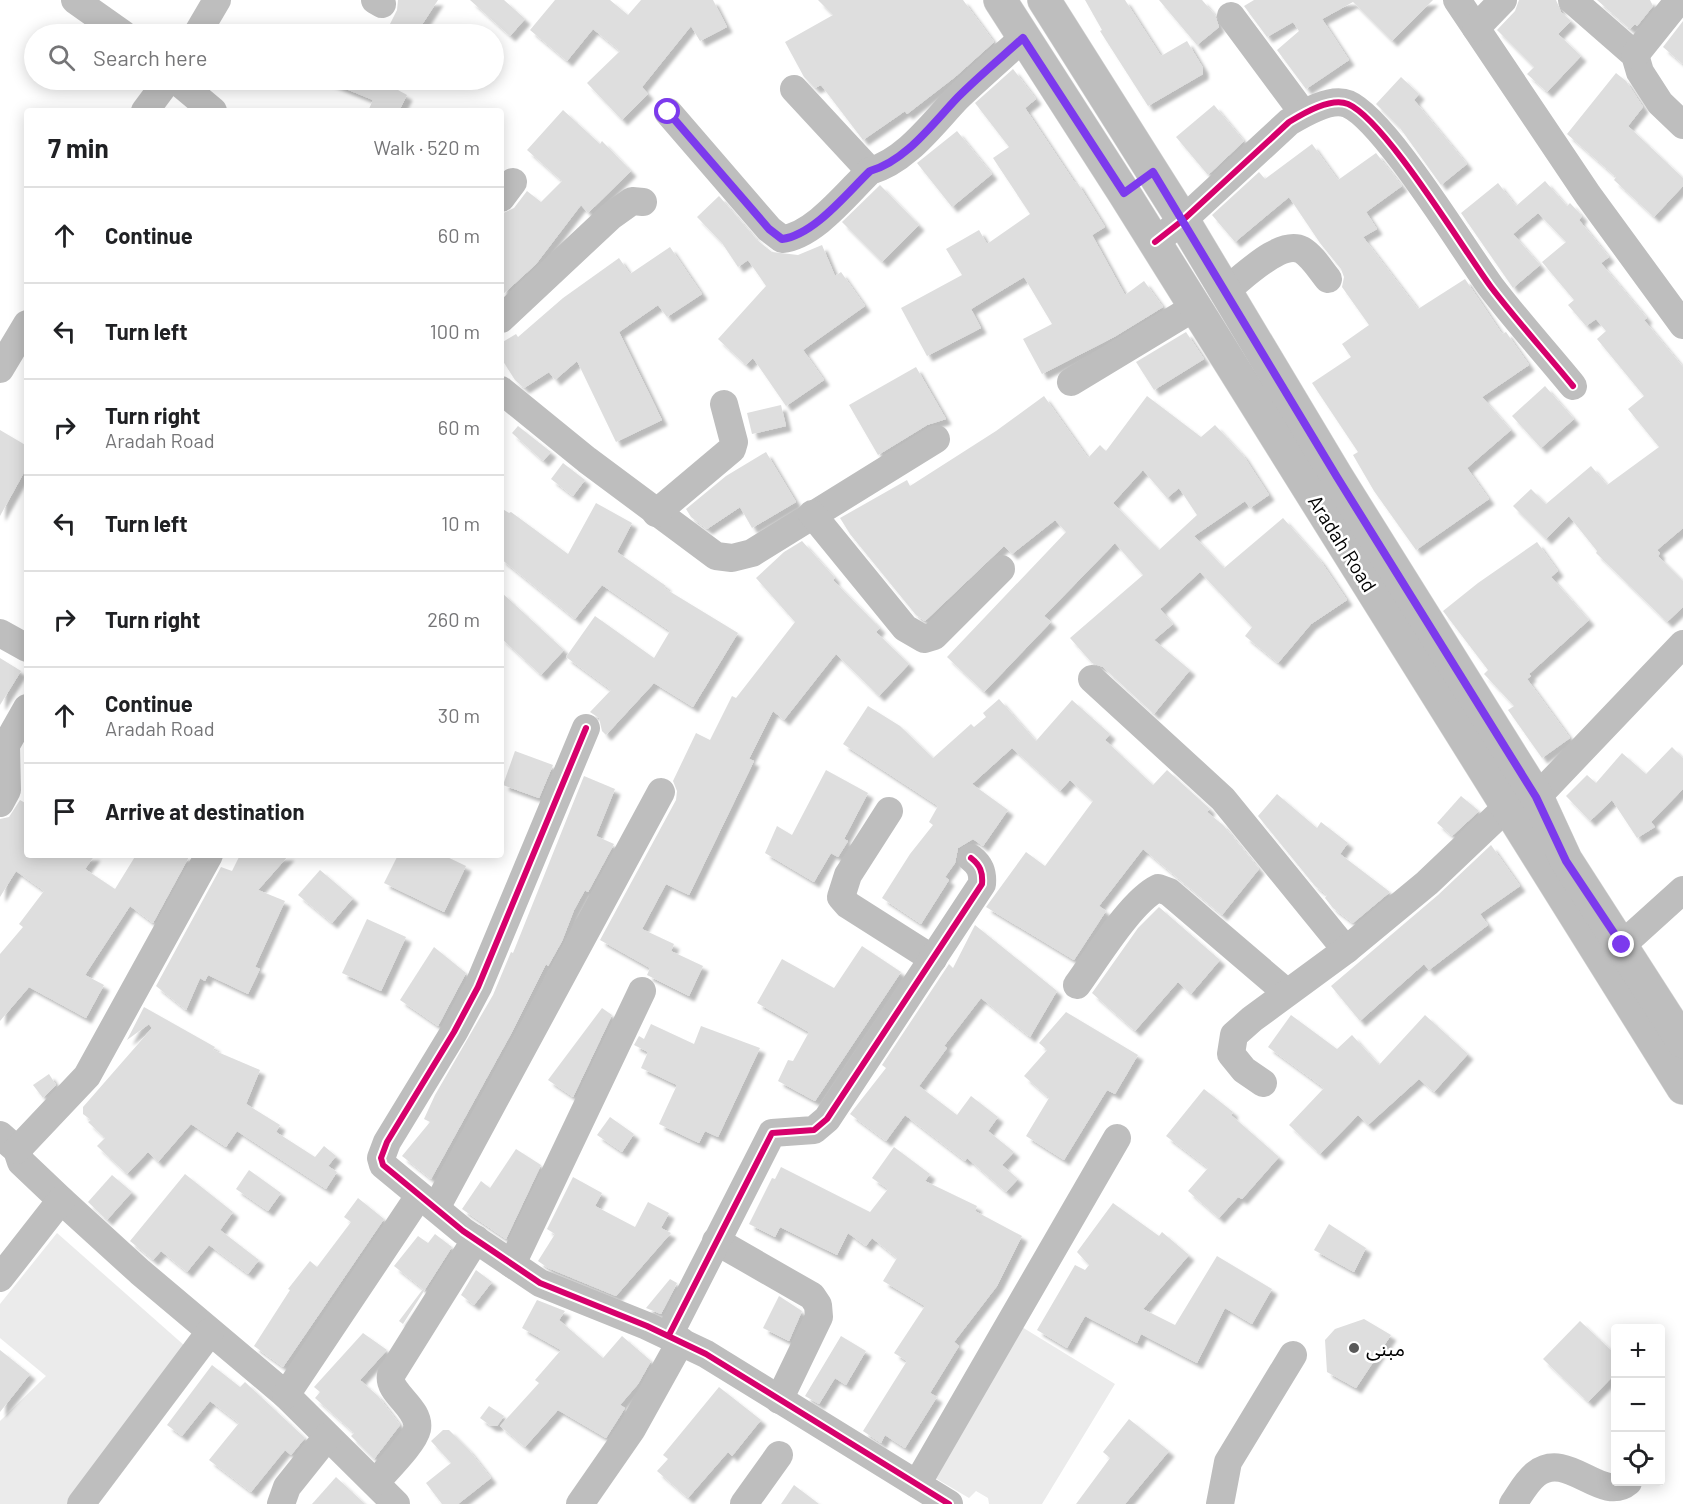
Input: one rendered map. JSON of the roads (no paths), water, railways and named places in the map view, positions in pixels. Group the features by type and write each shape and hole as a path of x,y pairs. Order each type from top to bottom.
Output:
{"main road":[{"name":"Aradah Road","path":"1000,0 1195,307 1522,802 1683,1088"},
{"path":"1044,0 1153,172 1337,477 1522,802 1566,861 1683,1042"},
{"path":"1124,193 1153,172"}],"street":[{"path":"75,0 109,24"},
{"path":"203,24 217,0"},
{"path":"1457,0 1588,195 1683,325"},
{"path":"1476,28 1503,0"},
{"path":"1572,0 1635,55 1640,72 1660,103 1683,125"},
{"path":"1635,55 1679,0"},
{"path":"1232,16 1303,114"},
{"path":"668,112 769,229 782,239 794,237 808,231 870,171 882,167 930,128 958,97 1023,38"},
{"path":"794,89 870,171"},
{"path":"147,108 161,90"},
{"path":"188,90 209,108"},
{"path":"1155,242 1289,122 1303,114 1338,101 1360,111 1377,126 1492,288 1573,386"},
{"path":"504,316 611,216 632,201 643,202"},
{"path":"1226,291 1278,251 1290,247 1302,251 1311,258 1328,279"},
{"path":"1071,382 1195,307"},
{"path":"0,369 24,329"},
{"path":"504,392 656,513 716,556 732,558 752,553 936,438"},
{"path":"656,513 732,449 734,442 724,404"},
{"path":"812,514 905,628 924,639 934,636 1001,569"},
{"path":"0,633 24,646"},
{"path":"1263,1083 1236,1062 1231,1054 1234,1035 1286,992 1346,950 1522,802 1683,644"},
{"path":"1092,679 1223,799 1346,950"},
{"path":"0,803 8,790 6,745 24,713"},
{"path":"586,728 478,987 454,1032 387,1142 381,1158 389,1171 428,1202 476,1239 540,1283 675,1338 949,1504"},
{"path":"286,1395 428,1202 661,792"},
{"path":"889,811 848,875 841,897 848,905 933,958"},
{"path":"206,858 87,1076 8,1143 21,1162 61,1200 210,1332 286,1395 396,1504"},
{"path":"580,1504 632,1430 675,1338 716,1241 772,1133 814,1130 827,1119 982,884 983,876 979,865 971,858"},
{"path":"1077,985 1135,906 1149,892 1158,888 1168,892 1286,992"},
{"path":"1622,945 1683,890"},
{"path":"513,1264 642,991"},
{"path":"917,1484 1117,1138"},
{"path":"0,1278 61,1200"},
{"path":"376,1482 414,1437 417,1427 415,1418 391,1382 391,1375 476,1239"},
{"path":"716,1241 812,1296 818,1305 819,1317 780,1400"},
{"path":"81,1504 210,1332"},
{"path":"1220,1504 1228,1462 1293,1355"},
{"path":"281,1504 287,1487 327,1437"},
{"path":"744,1504 779,1455"},
{"path":"1514,1504 1537,1473 1550,1468 1565,1470 1595,1488 1613,1492 1625,1486"}],"place":[{"name":"مبنى","path":"1354,1348"}]}
